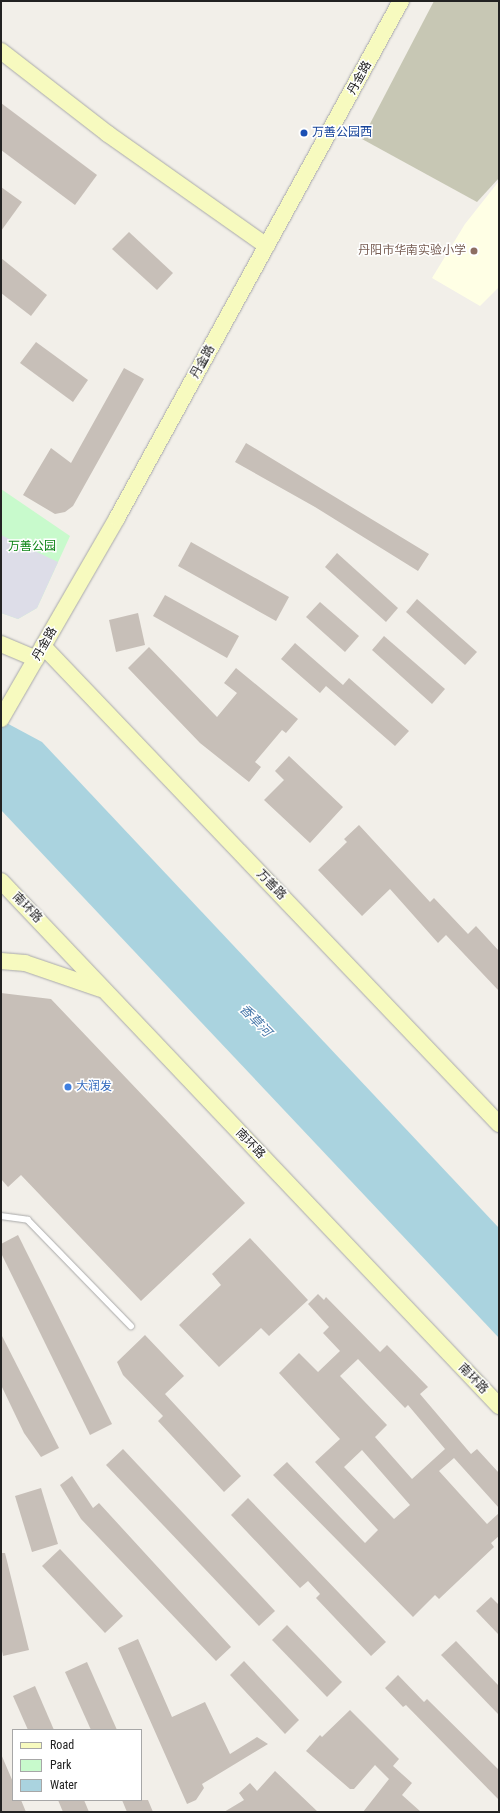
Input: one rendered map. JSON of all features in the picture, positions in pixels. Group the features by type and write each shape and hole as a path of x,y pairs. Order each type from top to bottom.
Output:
{"main road":[{"name":"丹金路","path":"1,719 40,653 267,246 401,1"},
{"path":"1,51 108,134 267,246"},
{"name":"万善路","path":"1,644 40,653 499,1124"},
{"name":"南环路","path":"1,881 499,1406"},
{"path":"1,961 25,963 104,989"}],"lane":[{"path":"1,1216 28,1220 131,1326"}],"shaded area":[{"path":"434,1 499,1 499,178 477,202 362,139"},
{"name":"丹阳市华南实验小学","path":"499,181 499,287 480,306 432,278 465,224"},
{"path":"1,535 58,562 37,608 18,619 1,613"}],"green space":[{"name":"万善公园","path":"1,489 70,536 37,608 18,619 1,613"}],"water":[{"name":"香草河","path":"1,720 42,742 499,1228 499,1338 1,810"}],"building":[{"path":"1,103 97,175 75,205 1,150"},
{"path":"1,187 22,202 1,231"},
{"path":"129,232 173,273 157,290 112,249"},
{"path":"1,258 47,295 31,316 1,293"},
{"path":"36,342 88,380 73,402 20,363"},
{"path":"124,368 144,379 73,506 65,512 55,514 23,495 51,448 71,463"},
{"path":"246,443 429,554 418,571 315,507 235,462"},
{"path":"191,542 289,597 276,621 178,566"},
{"path":"337,553 398,608 386,622 325,567"},
{"path":"165,595 239,636 227,658 153,616"},
{"path":"417,599 477,652 465,665 406,612"},
{"path":"320,602 359,636 345,652 306,617"},
{"path":"138,613 145,645 116,652 109,620"},
{"path":"384,636 445,689 432,704 372,650"},
{"path":"295,643 343,685 349,678 409,731 395,746 326,686 320,693 281,659"},
{"path":"149,647 217,717 237,693 224,683 236,668 298,719 286,733 282,730 255,762 261,767 249,782 200,743 128,668"},
{"path":"289,756 343,807 310,843 264,800 284,780 275,771"},
{"path":"359,825 430,902 434,898 468,934 476,926 499,951 499,991 446,935 438,943 390,889 362,916 318,870 347,842 344,839"},
{"name":"大润发","path":"1,993 51,999 245,1203 141,1301 21,1175 8,1187 1,1179"},
{"path":"18,1235 112,1424 90,1435 1,1253 1,1244"},
{"path":"250,1238 308,1300 269,1336 261,1328 219,1367 179,1325 221,1285 212,1274"},
{"path":"318,1294 324,1300 326,1297 380,1352 387,1345 428,1387 420,1394 471,1454 477,1449 499,1473 499,1508 454,1458 439,1471 487,1524 499,1513 499,1536 491,1543 494,1547 439,1599 435,1595 413,1617 273,1475 287,1462 365,1543 378,1530 315,1462 340,1439 279,1373 299,1353 318,1372 340,1351 323,1333 329,1327 308,1304","holes":["358,1359 405,1408 408,1405 445,1449 412,1479 375,1437 387,1425 340,1376","362,1450 410,1505 394,1519 344,1467"]},
{"path":"1,1334 59,1448 41,1457 24,1433 1,1385"},
{"path":"145,1335 184,1376 165,1394 241,1476 224,1492 158,1421 163,1416 123,1375 117,1362"},
{"path":"123,1449 275,1611 259,1626 106,1465"},
{"path":"72,1476 93,1508 99,1503 231,1647 216,1661 81,1519 60,1485"},
{"path":"41,1488 58,1544 32,1552 15,1496"},
{"path":"248,1498 386,1642 371,1656 316,1598 320,1594 308,1581 300,1588 231,1515"},
{"path":"60,1549 123,1616 105,1633 42,1566"},
{"path":"1,1553 5,1553 29,1650 3,1656 1,1646"},
{"path":"491,1597 499,1605 499,1635 476,1611"},
{"path":"287,1625 342,1682 327,1697 272,1640"},
{"path":"138,1639 172,1717 205,1702 230,1754 257,1737 268,1744 202,1784 204,1788 196,1800 187,1804 118,1648"},
{"path":"456,1641 499,1686 499,1715 441,1655"},
{"path":"244,1661 299,1720 285,1734 230,1675"},
{"path":"87,1662 117,1729 91,1729 65,1672"},
{"path":"398,1675 424,1702 427,1699 499,1770 499,1800 406,1705 403,1707 385,1688"},
{"path":"35,1686 54,1729 28,1729 13,1696"},
{"path":"350,1710 399,1759 393,1766 412,1783 402,1795 421,1812 363,1812 389,1779 375,1765 354,1789 350,1789 306,1751 320,1735 322,1737"},
{"path":"1,1754 12,1780 12,1801 21,1801 26,1812 1,1812"},
{"path":"275,1771 318,1812 224,1812 244,1800 239,1793 250,1783 257,1791"},
{"path":"148,1800 153,1812 127,1812 122,1801"},
{"path":"58,1801 84,1801 89,1812 63,1812"}],"place":[{"name":"万善公园西","path":"304,133"},
{"name":"丹阳市华南实验小学","path":"474,251"},
{"name":"大润发","path":"68,1087"}]}
